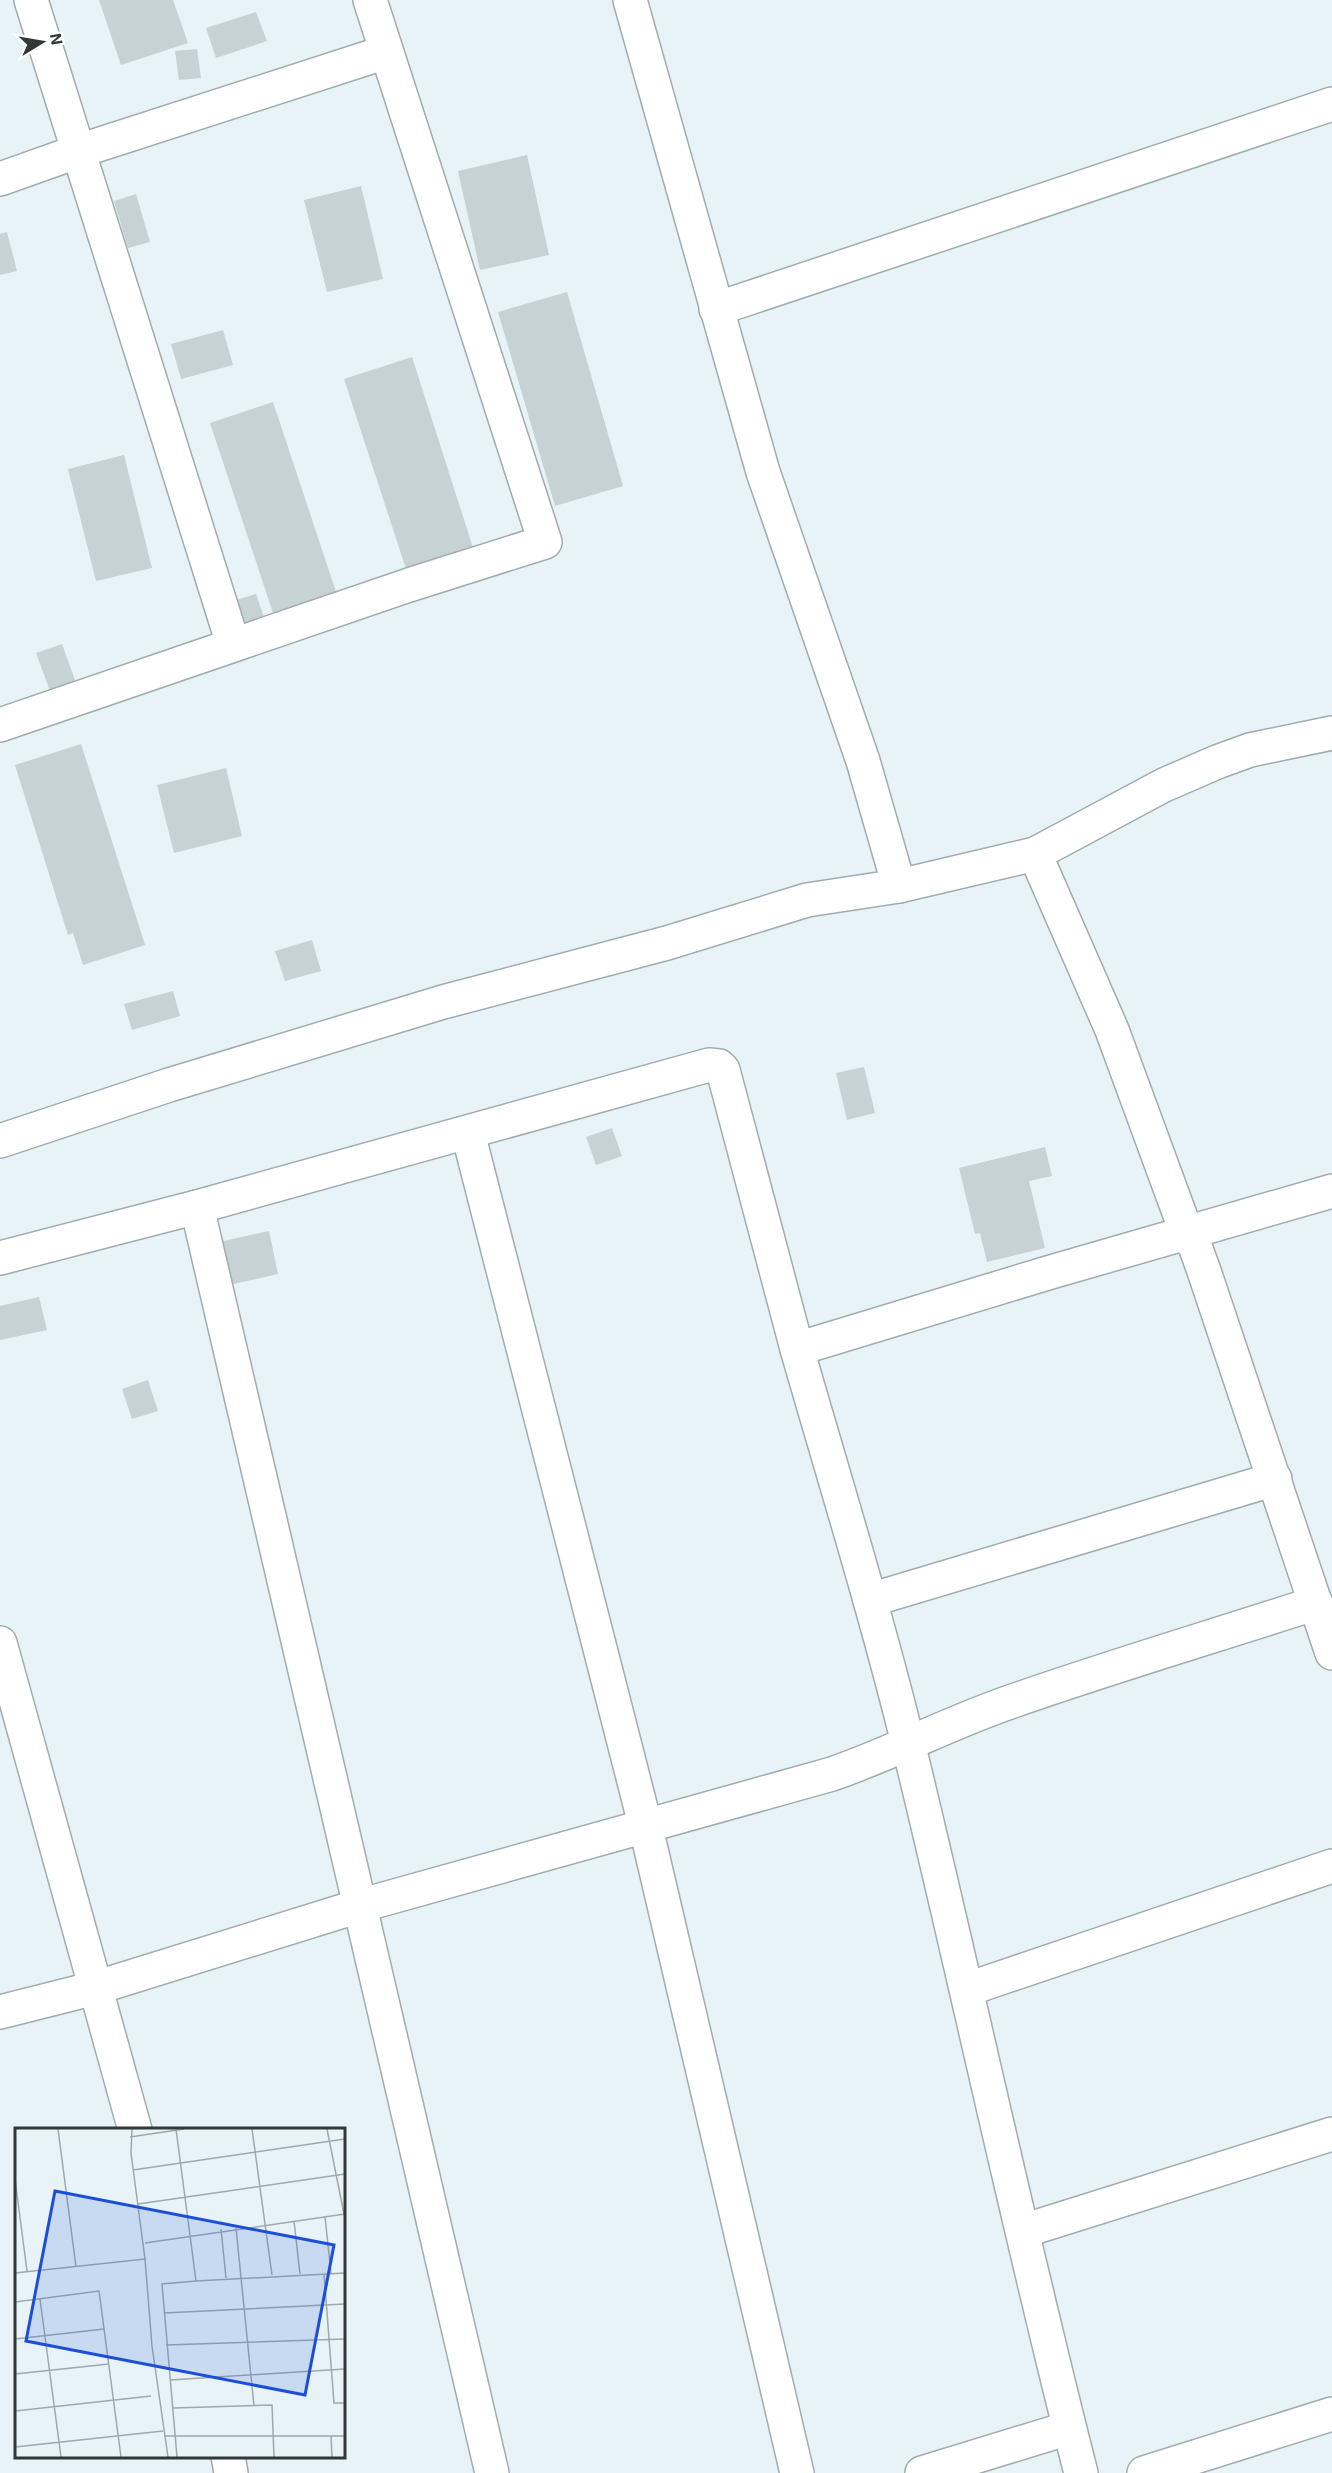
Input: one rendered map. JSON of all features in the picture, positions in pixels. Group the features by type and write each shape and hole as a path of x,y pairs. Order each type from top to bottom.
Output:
{"street":[{"path":"31,0 233,644"},
{"path":"0,725 409,585 545,543 370,0"},
{"path":"630,0 763,472 859,750 899,886"},
{"path":"0,179 79,151 387,52"},
{"path":"716,309 1332,104"},
{"path":"0,1141 190,1078 432,1005 668,943 807,900 899,886 1035,854 1164,785 1217,762 1250,750 1332,733"},
{"path":"1035,854 1112,1030 1188,1234 1195,1246 1332,1653"},
{"path":"0,1258 197,1207 709,1065 719,1066 723,1070 797,1349 870,1600 908,1743 1081,2473"},
{"path":"468,1133 646,1828 797,2473"},
{"path":"797,1349 1051,1272 1332,1191"},
{"path":"197,1207 492,2473"},
{"path":"870,1600 1275,1479"},
{"path":"0,2012 95,1988 359,1906 646,1828 832,1774 864,1763 951,1724 1014,1700 1316,1603"},
{"path":"0,1643 134,2128"},
{"path":"968,1989 1332,1866"},
{"path":"1023,2231 1332,2134"},
{"path":"1144,2473 1332,2414"},
{"path":"922,2473 1069,2428"},
{"path":"228,2458 231,2473"}],"building":[{"path":"99,0 173,0 188,43 121,65"},
{"path":"256,12 267,41 216,58 206,28"},
{"path":"197,49 201,78 179,80 175,51"},
{"path":"527,155 549,255 480,270 458,171"},
{"path":"361,186 383,279 327,292 304,200"},
{"path":"136,194 150,242 128,248 114,201"},
{"path":"7,232 17,271 0,275 0,234"},
{"path":"567,292 623,486 555,506 498,312"},
{"path":"223,330 233,365 181,379 171,344"},
{"path":"412,357 475,554 408,575 344,379"},
{"path":"273,402 338,598 275,619 210,423"},
{"path":"124,455 152,568 96,581 68,469"},
{"path":"256,594 264,617 240,624 233,601"},
{"path":"62,644 76,683 50,691 36,653"},
{"path":"81,744 145,945 83,965 73,933 68,935 15,765"},
{"path":"226,768 242,836 174,853 157,785"},
{"path":"312,940 321,971 285,981 275,951"},
{"path":"173,991 180,1016 132,1030 124,1004"},
{"path":"864,1067 875,1113 847,1120 836,1073"},
{"path":"612,1128 622,1156 596,1165 586,1137"},
{"path":"1045,1147 1052,1176 1029,1181 1045,1248 987,1262 980,1233 975,1234 959,1168"},
{"path":"269,1231 278,1274 229,1285 219,1242"},
{"path":"39,1297 47,1330 0,1340 0,1306"},
{"path":"148,1380 158,1411 132,1419 122,1389"}]}
